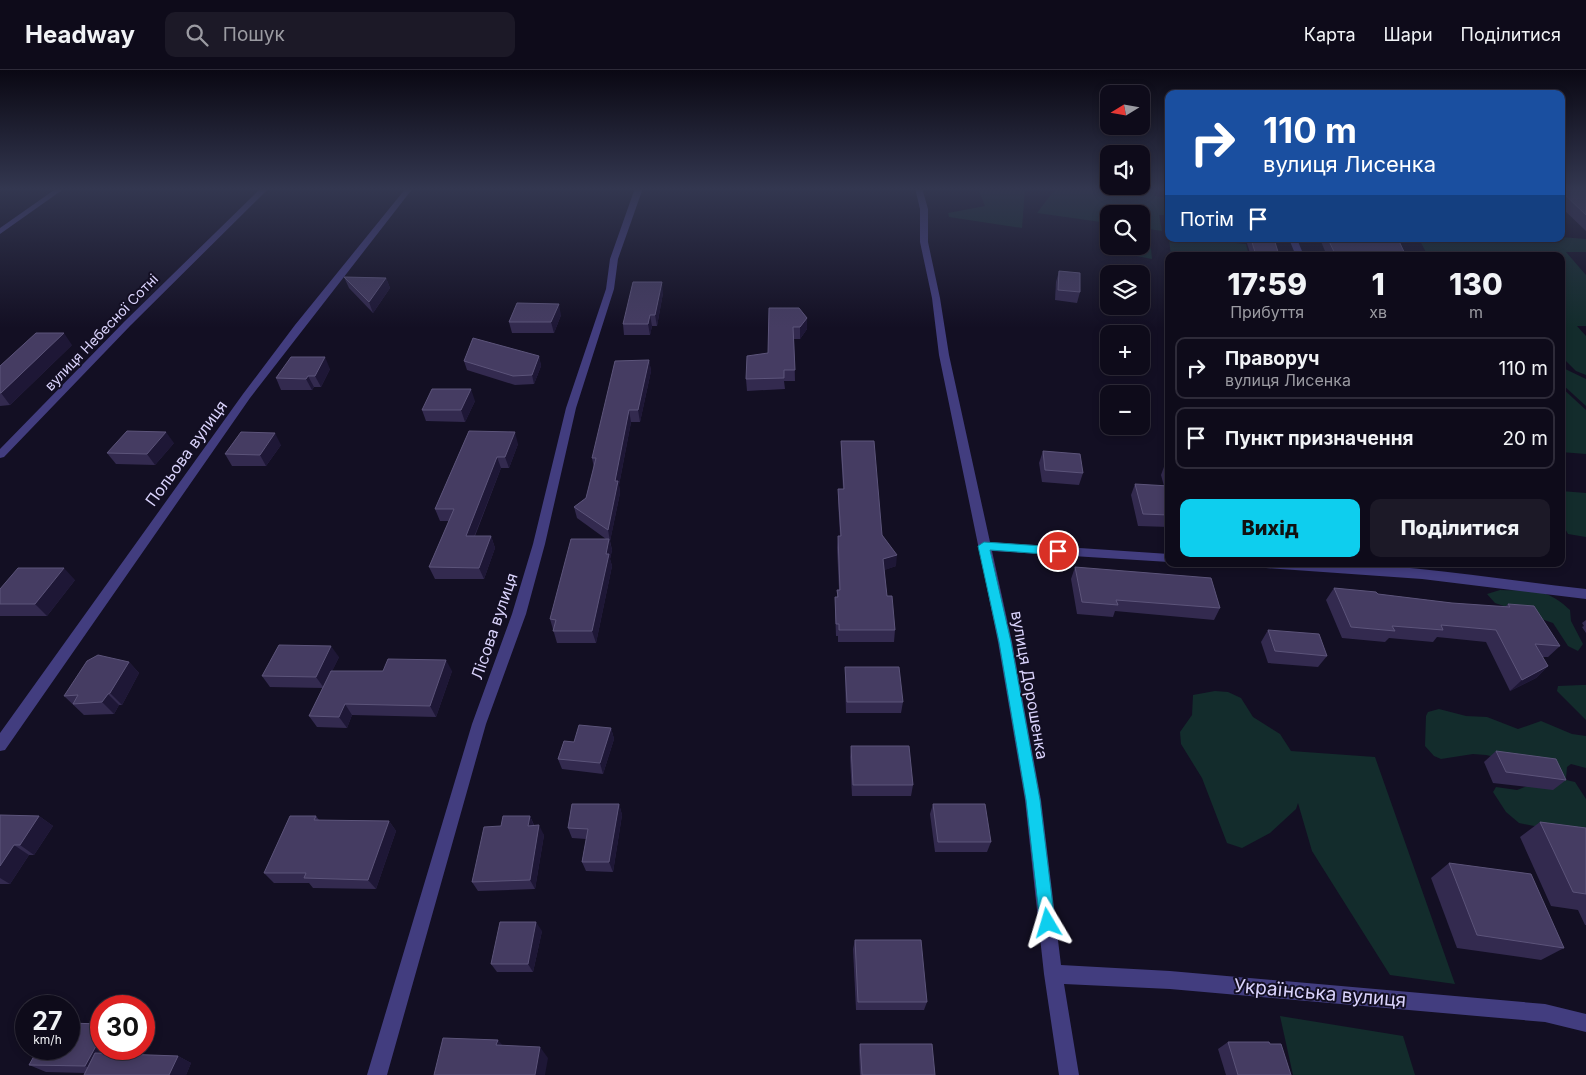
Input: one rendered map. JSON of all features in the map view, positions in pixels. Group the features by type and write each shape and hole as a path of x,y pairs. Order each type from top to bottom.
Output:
{"street":[{"name":"вулиця Небесної Сотні","path":"0,455 127,324 218,235"},
{"name":"Польова вулиця","path":"0,745 123,569 281,349 373,235"},
{"name":"Лісова вулиця","path":"377,1075 479,724 519,614 539,544 571,408 610,289 614,259 622,235"},
{"name":"вулиця Дорошенка","path":"924,235 944,355 1005,642 1033,800 1054,974 1069,1075"},
{"path":"984,546 1165,558"},
{"path":"1358,567 1419,569 1586,594"},
{"name":"Українська вулиця","path":"1054,974 1170,980 1545,1013 1586,1023"}],"green space":[{"path":"1565,237 1586,239 1586,252 1566,252 1586,275 1586,326 1577,326 1586,336 1586,375 1576,371 1565,360 1565,252 1426,252 1421,242 1565,242"},
{"path":"1150,239 1152,259 1131,255 1150,255"},
{"path":"1169,242 1246,244 1248,252 1171,252"},
{"path":"1565,369 1586,379 1586,406 1565,387"},
{"path":"1565,391 1586,410 1586,454 1565,452"},
{"path":"1565,491 1586,493 1586,537 1568,534 1565,528"},
{"path":"1500,590 1530,591 1546,594 1570,610 1571,621 1583,644 1578,651 1568,646 1553,623 1495,603 1487,594"},
{"path":"1586,685 1586,720 1557,691 1558,686"},
{"path":"1215,691 1228,692 1241,698 1253,717 1280,734 1291,751 1375,757 1455,984 1390,975 1312,851 1298,803 1296,809 1270,833 1242,848 1227,843 1202,778 1181,744 1180,732 1192,715 1193,695"},
{"path":"1439,709 1466,716 1487,717 1518,729 1541,721 1572,734 1586,736 1586,768 1571,764 1567,767 1566,778 1562,779 1575,782 1586,799 1586,843 1549,829 1519,823 1506,812 1493,792 1496,787 1517,790 1543,780 1517,762 1473,754 1441,759 1434,756 1425,746 1426,716 1428,712"},
{"path":"1280,1016 1403,1036 1415,1075 1293,1075"}],"building":[{"path":"1252,242 1275,242 1278,252 1255,252"},
{"path":"1329,242 1399,242 1404,252 1334,252"},
{"path":"1059,271 1080,273 1080,292 1058,290"},
{"path":"344,277 386,278 369,302"},
{"path":"633,282 662,282 655,315 650,315 648,324 623,324"},
{"path":"517,303 559,304 551,322 509,322"},
{"path":"769,308 799,308 807,318 800,327 793,327 795,370 784,370 784,378 746,379 747,356 768,353"},
{"path":"36,333 64,333 0,393 0,366"},
{"path":"473,338 539,356 532,375 513,376 464,361"},
{"path":"291,357 325,357 315,376 308,376 306,379 276,378"},
{"path":"649,360 638,410 629,410 615,481 618,481 608,530 574,507 586,498 596,458 592,458 615,361"},
{"path":"432,389 471,389 461,410 422,410"},
{"path":"127,431 166,432 147,454 107,453"},
{"path":"469,431 515,432 505,457 497,457 466,536 491,536 479,568 429,567 454,509 435,509"},
{"path":"241,432 275,433 260,455 225,454"},
{"path":"841,441 874,441 882,535 897,555 883,559 887,596 892,596 895,630 839,630 839,624 836,624 835,597 838,597 837,590 840,590 838,536 841,536 838,489 844,489"},
{"path":"1043,451 1080,454 1083,473 1045,470"},
{"path":"1135,484 1165,486 1165,515 1143,514"},
{"path":"571,539 609,539 606,554 609,554 592,631 553,631 556,620 550,619"},
{"path":"1075,567 1211,578 1220,608 1116,600 1118,605 1082,602"},
{"path":"18,568 64,568 35,604 0,604 0,589"},
{"path":"1334,588 1452,603 1510,607 1508,604 1534,606 1560,646 1535,644 1548,666 1522,680 1496,630 1441,625 1443,630 1392,626 1395,631 1351,627"},
{"path":"1268,630 1319,634 1327,656 1275,651"},
{"path":"279,645 331,646 316,677 262,676"},
{"path":"98,655 129,662 110,693 102,702 73,704 78,695 64,696 87,661"},
{"path":"388,659 446,660 430,706 345,704 339,717 309,716 331,671 383,671"},
{"path":"845,667 899,667 903,702 847,702"},
{"path":"579,725 611,728 600,763 558,759 564,741 574,742"},
{"path":"851,746 909,746 913,785 853,785"},
{"path":"1496,751 1556,759 1566,780 1506,772"},
{"path":"572,804 619,804 609,862 582,862 588,829 568,828"},
{"path":"933,804 985,804 991,842 938,842"},
{"path":"0,815 39,816 20,845 14,845 0,866"},
{"path":"290,816 316,816 314,820 389,821 368,880 304,878 306,873 264,873"},
{"path":"503,816 530,816 528,826 539,825 530,880 472,882 484,827 501,826"},
{"path":"1540,822 1586,828 1586,894 1573,892"},
{"path":"1449,863 1531,874 1564,948 1477,935"},
{"path":"500,922 536,922 528,964 491,964"},
{"path":"855,940 921,940 927,1002 858,1002"},
{"path":"80,1023 90,1024 90,1057 85,1066 29,1065 32,1060 80,1060"},
{"path":"443,1038 498,1040 496,1045 540,1047 535,1075 434,1075"},
{"path":"1228,1042 1269,1042 1270,1044 1281,1044 1291,1075 1238,1075"},
{"path":"860,1044 932,1044 935,1075 862,1075"},
{"path":"155,1055 178,1056 169,1075 84,1075 92,1060 155,1060"}],"route":[{"path":"1048,923 1033,800 1005,642 984,546 1058,551"}]}
